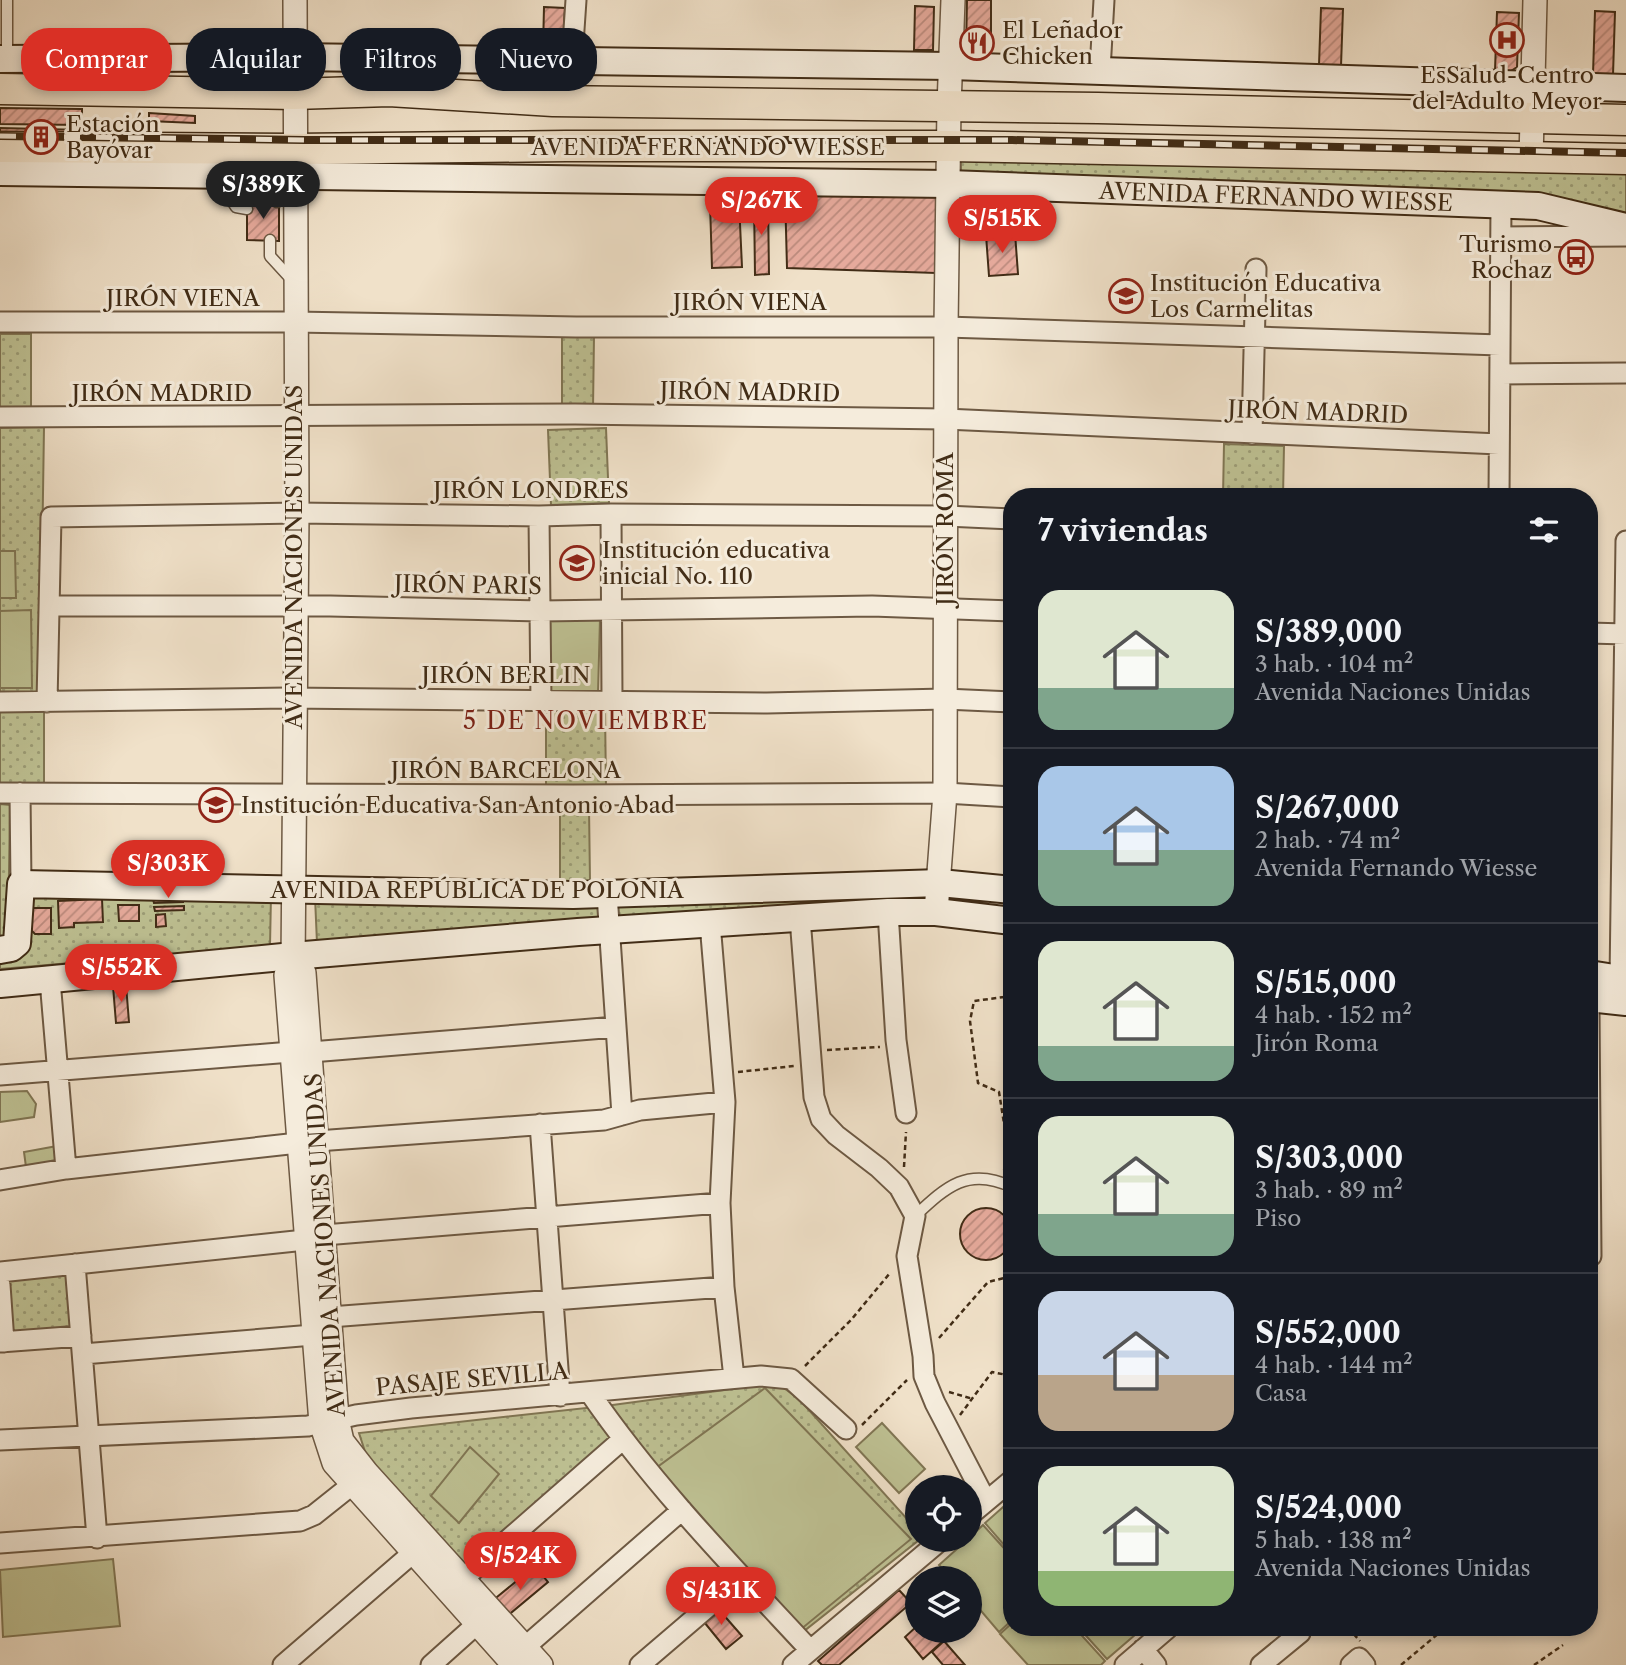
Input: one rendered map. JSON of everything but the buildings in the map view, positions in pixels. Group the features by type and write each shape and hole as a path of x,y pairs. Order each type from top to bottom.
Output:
{"main road":[{"path":"326,57 475,58"},
{"path":"4,59 186,58"},
{"path":"597,59 950,65 1626,88"},
{"name":"AVENIDA FERNANDO WIESSE","path":"0,89 294,94 388,91 553,101 1626,120"},
{"name":"AVENIDA FERNANDO WIESSE","path":"0,147 291,179 566,146 949,146 1626,159"},
{"name":"AVENIDA FERNANDO WIESSE","path":"0,172 215,175 291,179 949,184 1538,206 1626,228"},
{"name":"AVENIDA REPÚBLICA DE POLONIA","path":"20,884 616,894 940,883 1003,889"},
{"path":"0,950 11,948 17,943 20,884"},
{"path":"616,894 619,930"},
{"name":"AVENIDA REPÚBLICA DE POLONIA","path":"0,984 710,923 888,912 936,912 1003,921"},
{"path":"1598,977 1624,987"},
{"path":"1598,995 1624,987"}],"street":[{"name":"AVENIDA NACIONES UNIDAS","path":"295,0 295,28"},
{"path":"574,28 576,0"},
{"name":"JIRÓN ROMA","path":"936,912 946,793 946,327 948,106 953,0"},
{"path":"1100,70 1104,0"},
{"path":"1531,159 1535,0"},
{"name":"AVENIDA NACIONES UNIDAS","path":"294,91 291,179 297,513 293,960 304,972 301,1052 315,1237 330,1317 329,1421"},
{"path":"1499,488 1501,205"},
{"path":"1501,237 1626,236"},
{"path":"1252,434 1256,269"},
{"name":"JIRÓN VIENA","path":"0,322 946,327 1500,345"},
{"path":"1500,374 1626,373"},
{"name":"JIRÓN MADRID","path":"0,417 575,414 946,418 1499,444"},
{"name":"JIRÓN LONDRES","path":"49,606 51,517 297,513 946,516 1003,519"},
{"path":"611,514 612,700"},
{"path":"539,516 541,702"},
{"path":"1624,987 1626,541"},
{"path":"47,702 49,606"},
{"name":"JIRÓN PARIS","path":"49,606 295,606 541,611 872,606 1003,611"},
{"path":"1598,633 1625,634"},
{"name":"JIRÓN BERLIN","path":"0,702 294,698 541,702 612,700 767,703 945,699 1003,702"},
{"name":"JIRÓN BARCELONA","path":"0,793 946,793 1003,796"},
{"path":"20,793 20,884"},
{"path":"888,912 897,1046 906,1113"},
{"path":"800,918 814,1097 821,1119 836,1135 899,1187 915,1216 907,1256 924,1376 935,1403 986,1501"},
{"path":"710,923 725,1102 720,1203 724,1287 734,1378"},
{"path":"619,930 616,1027 622,1115"},
{"path":"50,981 66,1169"},
{"path":"0,1075 616,1027"},
{"path":"0,1180 66,1169 307,1142 604,1120 640,1110 725,1102"},
{"path":"540,1124 560,1396"},
{"path":"0,1272 315,1237 720,1203"},
{"name":"AVENIDA NACIONES UNIDAS","path":"315,1237 313,1335 329,1421 342,1441 359,1479 414,1552 478,1623 520,1656 541,1665"},
{"path":"75,1264 97,1538"},
{"path":"0,1285 2,1342 82,1345 313,1335"},
{"path":"330,1317 724,1287"},
{"name":"PASAJE SEVILLA","path":"0,1440 308,1426 411,1408 734,1378 761,1376 791,1379"},
{"path":"791,1379 846,1429"},
{"path":"590,1393 622,1440 810,1650"},
{"path":"463,1579 622,1440"},
{"name":"AVENIDA NACIONES UNIDAS","path":"359,1479 463,1579 520,1656"},
{"path":"0,1544 300,1521 314,1515 359,1479"},
{"path":"982,1504 1003,1487"},
{"path":"520,1656 682,1510"},
{"path":"284,1665 414,1552"},
{"path":"793,1665 927,1552"},
{"path":"640,1665 743,1577"},
{"path":"431,1665 478,1623"},
{"path":"1125,1665 1158,1636"},
{"path":"1261,1665 1296,1636"},
{"path":"1143,1649 1156,1665"},
{"path":"1351,1665 1359,1658 1365,1665"}],"lane":[{"path":"4,59 7,0"},
{"path":"215,175 236,207 247,209"},
{"path":"270,240 270,257 294,282"},
{"path":"915,1216 946,1187 965,1179 1003,1183"}],"path":[{"path":"1003,997 974,1000 970,1021 978,1083 999,1092 1003,1115"},
{"path":"722,1074 897,1046"},
{"path":"899,1187 905,1166 906,1113"},
{"path":"1000,1182 1003,1174"},
{"path":"791,1379 851,1320 896,1266"},
{"path":"923,1356 988,1282 1003,1278"},
{"path":"973,1399 992,1373 1003,1375"},
{"path":"846,1429 861,1426 907,1380"},
{"path":"1401,1665 1435,1636"},
{"path":"1534,1665 1563,1645"}],"green space":[{"path":"961,159 1626,163 1626,221 1539,194 961,172"},
{"path":"0,334 31,334 31,411 0,411"},
{"path":"562,336 594,336 593,409 562,409"},
{"path":"44,427 40,694 0,693 0,428"},
{"path":"606,428 609,503 551,505 548,430"},
{"path":"1224,444 1284,446 1283,488 1223,488"},
{"path":"0,551 15,551 16,598 0,598"},
{"path":"31,610 32,688 0,688 0,611"},
{"path":"550,618 600,619 598,693 548,691"},
{"path":"0,708 44,708 44,786 0,786"},
{"path":"546,709 605,709 606,788 546,788"},
{"path":"0,804 10,805 8,938 0,941"},
{"path":"560,808 589,808 590,881 560,881"},
{"path":"32,892 271,895 270,946 0,969 0,952"},
{"path":"912,894 906,903 317,943 315,897"},
{"path":"27,1091 36,1104 34,1117 0,1122 0,1092"},
{"path":"57,1146 56,1167 26,1167 24,1152"},
{"path":"73,1267 78,1334 7,1338 1,1274"},
{"path":"777,1383 799,1399 905,1517 905,1551 799,1635 605,1406"},
{"path":"765,1388 905,1533 905,1544 800,1630 652,1471"},
{"path":"595,1407 619,1441 467,1575 371,1470 359,1433"},
{"path":"882,1423 925,1469 918,1475 905,1475 905,1487 899,1493 856,1447"},
{"path":"470,1447 499,1474 459,1523 431,1496"},
{"path":"1003,1507 1003,1544 985,1523"},
{"path":"983,1525 1003,1547 1003,1628 999,1632 982,1612 982,1566 939,1565 954,1552 982,1552"},
{"path":"113,1559 120,1626 3,1637 0,1570"},
{"path":"1003,1631 1003,1636 1082,1636 1105,1661 1101,1665 1028,1665 1000,1634"},
{"path":"1086,1636 1134,1636 1107,1659"}],"railway":[{"path":"0,136 305,140 1012,140 1626,153"}],"place":[{"name":"EsSalud-Centro del Adulto Meyor","path":"1507,40"},
{"name":"El Leñador Chicken","path":"977,43"},
{"name":"Estación Bayóvar","path":"41,137"},
{"name":"Turismo Rochaz","path":"1576,257"},
{"name":"Institución Educativa Los Carmelitas","path":"1126,296"},
{"name":"Institución educativa inicial No. 110","path":"577,563"},
{"name":"Institución Educativa San Antonio Abad","path":"216,805"}],"district":[{"name":"5 DE NOVIEMBRE","path":"586,720"}]}
